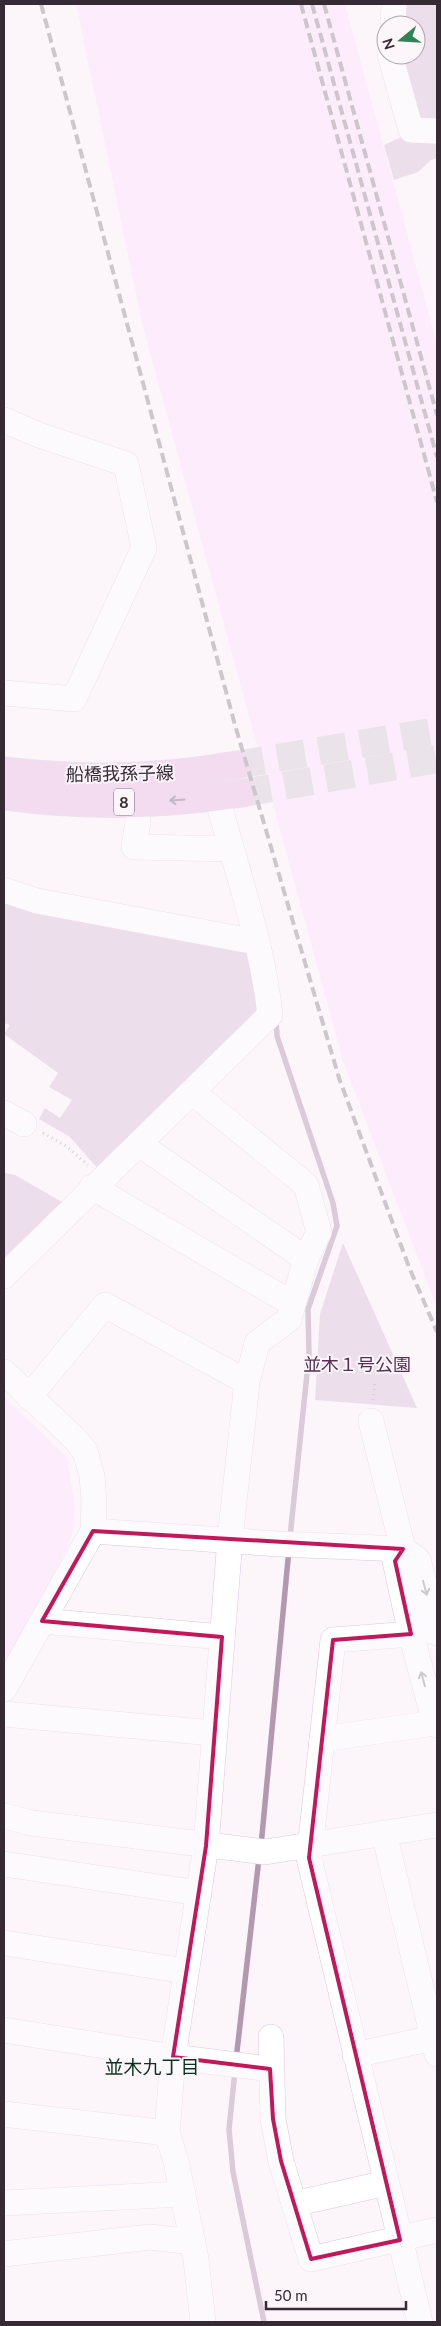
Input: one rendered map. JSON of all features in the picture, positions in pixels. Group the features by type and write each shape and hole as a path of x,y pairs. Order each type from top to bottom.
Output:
{"main road":[{"name":"船橋我孫子線","path":"4,771 38,774 142,776 236,765"},
{"name":"船橋我孫子線","path":"4,796 88,803 230,795"}],"street":[{"path":"393,65 411,130 437,131"},
{"path":"4,420 39,435 126,464 144,548 74,699 4,693"},
{"path":"4,1276 97,1182 140,1144 270,1015 267,988 232,849 230,795"},
{"path":"138,822 134,847 232,849"},
{"path":"4,890 38,901 256,942"},
{"path":"192,1092 306,1185 318,1232 306,1259 289,1319 257,1343 247,1382 230,1539 206,1846 173,2057 168,2133 193,2242 203,2322"},
{"path":"140,1144 306,1259"},
{"path":"97,1182 293,1304"},
{"path":"29,1397 104,1306 247,1382"},
{"path":"4,1372 73,1437 85,1451 92,1476 94,1500 93,1531 4,1689"},
{"path":"371,1421 403,1549"},
{"path":"93,1531 289,1544 403,1549 418,1560 436,1631 333,1640 309,1858 419,2322"},
{"path":"322,1739 436,1724 411,1634 395,1560 403,1549"},
{"path":"42,1621 222,1636"},
{"path":"4,1714 214,1733"},
{"path":"4,1816 32,1823 256,1852 437,1825"},
{"path":"355,2056 436,2043 384,1833"},
{"path":"4,1864 199,1892"},
{"path":"4,1943 186,1971"},
{"path":"4,2030 173,2057 270,2069"},
{"path":"271,2037 270,2069 273,2119 310,2259 400,2240 437,2230"},
{"path":"4,2114 168,2133"},
{"path":"294,2204 386,2183"},
{"path":"4,2203 183,2194"},
{"path":"4,2254 150,2237 193,2242"}],"path":[{"path":"14,1118 66,1146 97,1182"}],"highlighted area":[{"path":"93,1531 403,1549 395,1561 411,1634 333,1640 309,1858 400,2240 311,2259 281,2161 273,2119 270,2069 173,2057 206,1846 222,1637 42,1621"}],"shaded area":[{"path":"76,4 345,4 437,344 437,1308 343,1061 143,327"},
{"path":"4,1397 67,1457 75,1505 71,1541 4,1666"}],"green space":[{"path":"401,4 437,4 437,125 422,125 401,65 426,65 426,15 400,15"},
{"path":"406,135 437,137 437,158 431,160 418,172 394,180 384,145"},
{"path":"4,897 249,947 260,1017 99,1170 70,1137 39,1119 45,1108 60,1118 72,1100 49,1087 58,1073 4,1034 10,1025 4,1023"},
{"path":"4,1173 15,1175 62,1202 4,1261"},
{"name":"並木１号公園","path":"343,1243 417,1408 315,1400 320,1314"}],"waterway":[{"path":"276,1020 277,1036 333,1203 337,1226 308,1309 309,1355 290,1537"},
{"path":"261,1846 289,1549"},
{"path":"236,2060 259,1858"},
{"path":"235,2071 229,2129 233,2172 264,2322"}],"tunnel":[{"path":"236,765 437,731"},
{"path":"243,793 437,759"}],"railway":[{"path":"41,4 235,725 339,1078 409,1267 437,1332"},
{"path":"301,4 437,502"},
{"path":"312,4 437,457"},
{"path":"324,4 437,415"}],"district":[{"name":"並木九丁目","path":"152,2067"}]}
